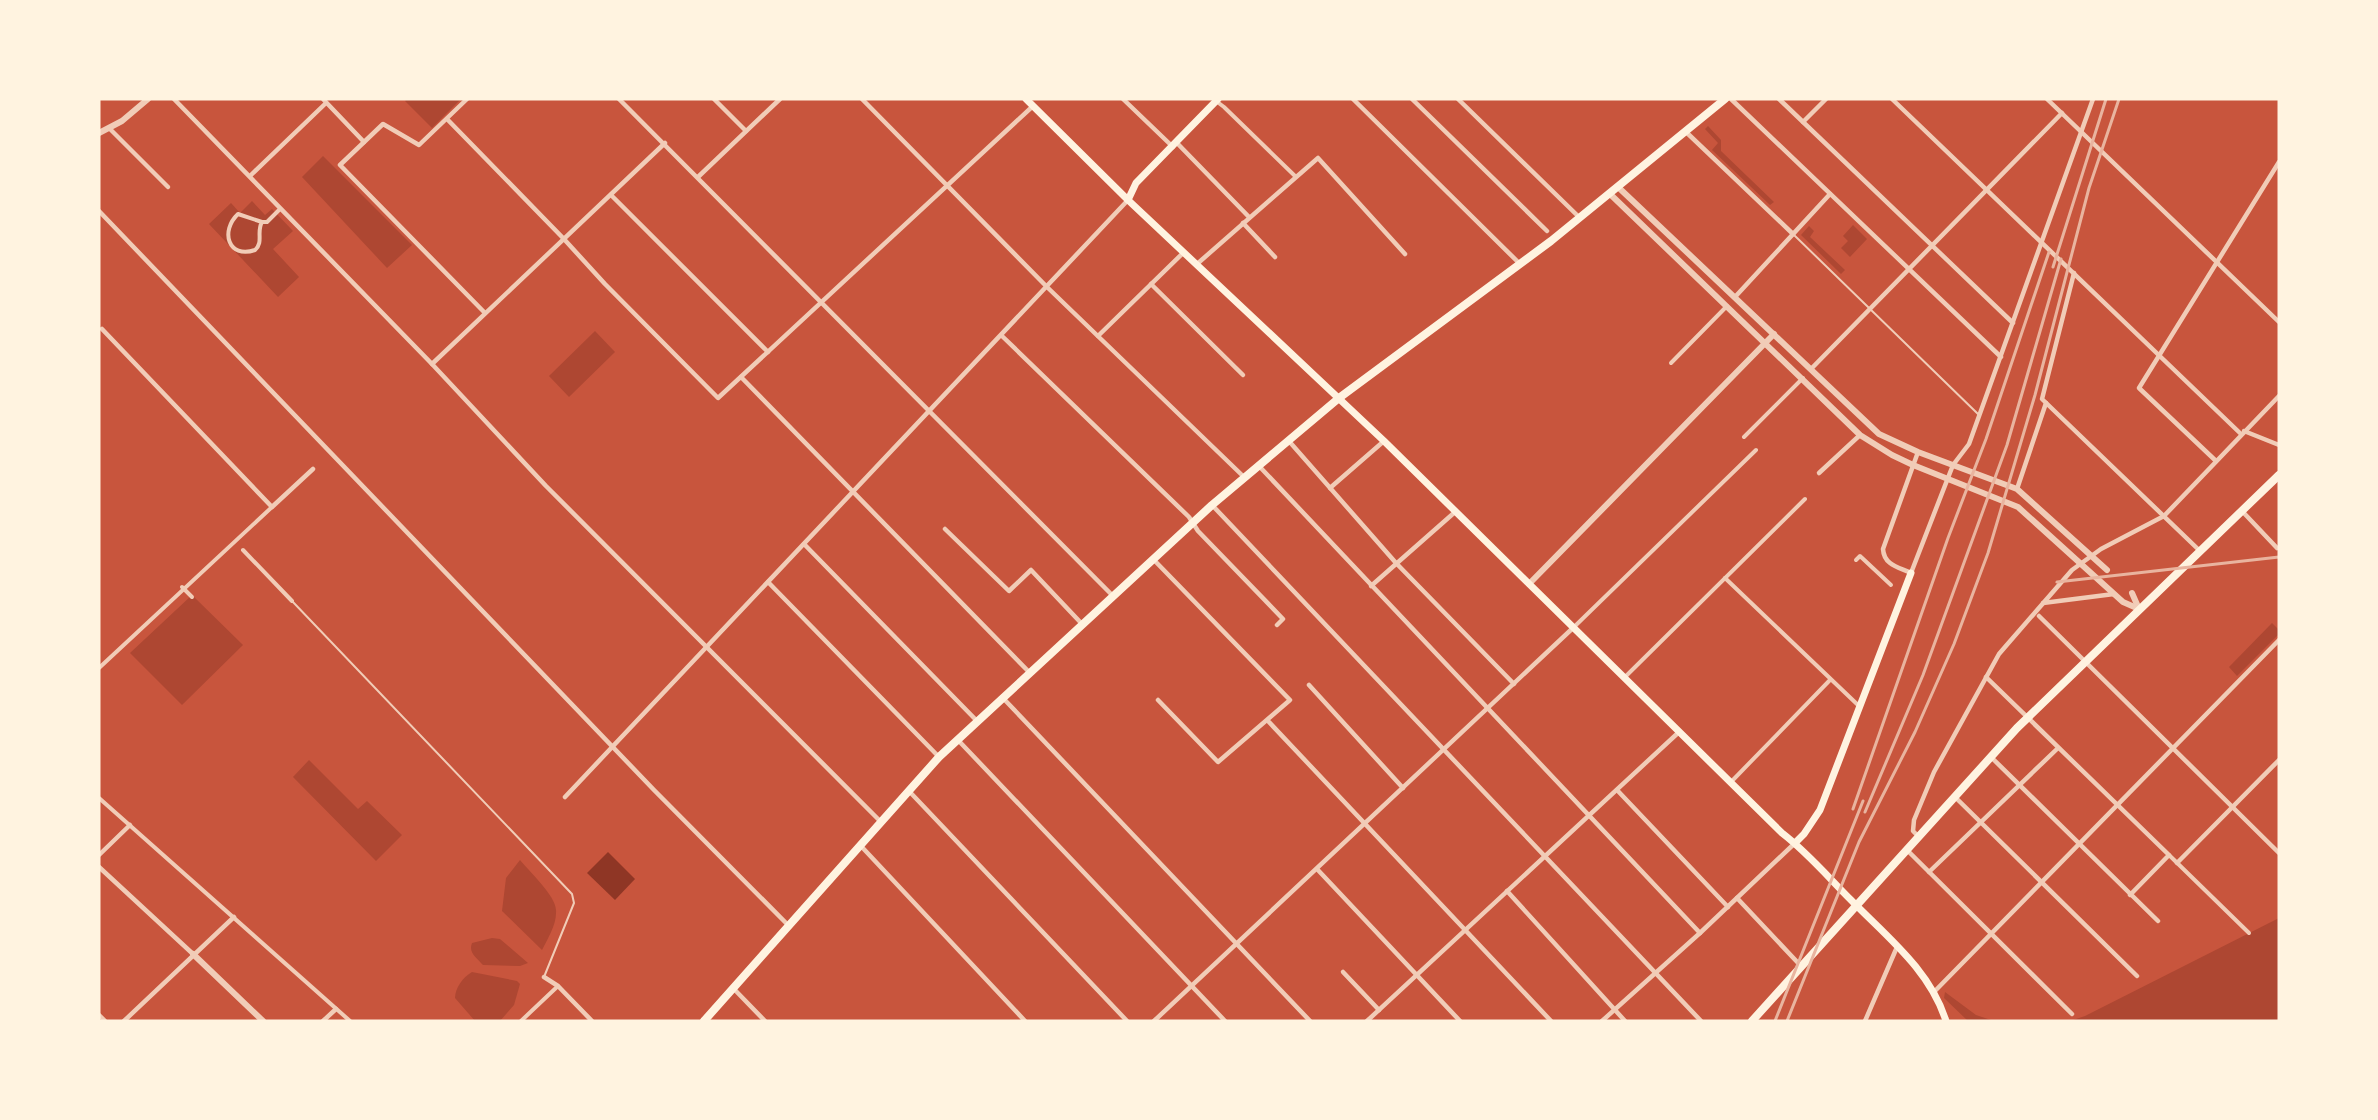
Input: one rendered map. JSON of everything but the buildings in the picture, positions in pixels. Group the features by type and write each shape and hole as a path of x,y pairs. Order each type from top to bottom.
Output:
{"main road":[{"path":"1026,99 1128,200 1384,441 1782,833 1795,843 1921,972 1934,992 1946,1021"},
{"path":"1128,200 1136,183 1216,100"},
{"path":"704,1021 939,757 1192,523 1339,398 1520,264 1553,243 1684,131 1725,100"},
{"path":"1752,1021 1800,965 2028,717 2279,476"},
{"path":"1795,843 1820,810 1911,573"}],"street":[{"path":"99,133 122,121 148,99"},
{"path":"174,99 432,364 546,486 880,821"},
{"path":"468,99 419,145 383,124 340,165 484,312"},
{"path":"619,99 1113,596"},
{"path":"714,99 746,131"},
{"path":"698,177 780,99"},
{"path":"862,99 1047,287 1244,477"},
{"path":"1123,99 1175,145 1249,217"},
{"path":"1353,99 1520,264"},
{"path":"1458,99 1580,218"},
{"path":"1779,99 2013,323"},
{"path":"1803,122 1826,99"},
{"path":"1892,99 2242,432 2279,445"},
{"path":"2047,99 2279,322"},
{"path":"1918,452 1883,552 1889,563 1911,573 1953,465 1965,451 1979,415 2093,99"},
{"path":"1216,100 1295,176"},
{"path":"1414,100 1547,231"},
{"path":"1725,100 1830,194 2001,357"},
{"path":"250,177 325,101 364,142"},
{"path":"447,119 718,398 1033,106"},
{"path":"1811,369 2062,113"},
{"path":"109,128 168,187"},
{"path":"1684,131 1793,234"},
{"path":"432,364 484,312 665,143"},
{"path":"1197,264 1318,158 1404,254"},
{"path":"2216,461 2139,388 2279,162"},
{"path":"1618,187 1873,429 1918,452 2017,489 2107,570"},
{"path":"1610,194 1728,305 1860,435 1913,465 2018,507 2123,602 2139,609"},
{"path":"1735,297 1830,194"},
{"path":"611,195 768,352"},
{"path":"565,797 1128,200"},
{"path":"262,222 258,231 260,242 255,250 246,252 228,245 227,234 238,214 267,222 280,209"},
{"path":"99,211 788,926"},
{"path":"1243,223 1275,257"},
{"path":"1098,336 1184,252"},
{"path":"2074,273 2042,399 2200,551"},
{"path":"1151,284 1243,375"},
{"path":"1671,363 1728,305"},
{"path":"102,329 272,507"},
{"path":"1529,584 1774,334"},
{"path":"1002,336 1189,517 1192,523 1282,619 1277,625"},
{"path":"741,377 1029,672"},
{"path":"1744,437 1803,378"},
{"path":"1918,837 1912,831 1914,820 1934,772 2005,646 2079,563 2164,516 2242,432 2279,396"},
{"path":"2017,489 2046,403"},
{"path":"1820,473 1860,435"},
{"path":"1288,440 1396,563 1514,684"},
{"path":"1330,488 1384,441"},
{"path":"1154,1021 1488,709 1756,450"},
{"path":"1258,465 1700,933"},
{"path":"99,668 313,469"},
{"path":"1624,678 1805,499"},
{"path":"1212,505 1701,1021"},
{"path":"2242,511 2277,548"},
{"path":"1371,586 1455,512"},
{"path":"945,529 1009,591 1031,570 1082,624"},
{"path":"804,544 976,721"},
{"path":"243,550 292,601"},
{"path":"1856,560 1860,556 1891,585"},
{"path":"1154,560 1290,700 1268,722 1218,762 1158,700"},
{"path":"1725,578 1859,706"},
{"path":"768,582 939,757"},
{"path":"182,587 192,597"},
{"path":"2043,603 2114,594"},
{"path":"2132,594 2139,609"},
{"path":"2039,616 2279,853"},
{"path":"1934,992 2279,640"},
{"path":"1986,677 2249,933"},
{"path":"1731,782 1830,680"},
{"path":"1309,686 1403,788"},
{"path":"1002,697 1310,1021"},
{"path":"1268,722 1551,1021"},
{"path":"1367,1021 1686,726"},
{"path":"957,739 1225,1021"},
{"path":"1929,872 2058,748"},
{"path":"1990,757 2158,921"},
{"path":"2177,863 2279,760"},
{"path":"908,790 1127,1021"},
{"path":"1617,790 1728,907"},
{"path":"1955,797 2137,976"},
{"path":"99,798 350,1021"},
{"path":"99,855 129,825"},
{"path":"1602,1021 1795,843"},
{"path":"860,845 1025,1021"},
{"path":"1907,850 2072,1014"},
{"path":"2130,895 2169,855"},
{"path":"99,867 263,1021"},
{"path":"1317,869 1460,1021"},
{"path":"1507,891 1625,1021"},
{"path":"1737,898 1800,965"},
{"path":"124,1021 234,917"},
{"path":"1864,1021 1897,947"},
{"path":"1343,972 1379,1010"},
{"path":"544,978 558,986 592,1021"},
{"path":"521,1021 558,986"},
{"path":"733,988 765,1021"},
{"path":"323,1021 336,1009"},
{"path":"99,1015 105,1021"}],"lane":[{"path":"1793,234 1979,415"},
{"path":"292,601 572,894 574,903 544,978"}],"shaded area":[{"path":"407,99 461,99 432,128 405,101"},
{"path":"1708,126 1721,140 1721,151 1774,202 1770,205 1712,150 1718,143 1705,129"},
{"path":"323,156 412,245 387,268 302,177"},
{"path":"252,201 265,215 272,209 293,231 273,249 299,277 278,297 209,224 231,203 240,213"},
{"path":"1853,225 1867,239 1850,257 1841,248 1848,241 1843,236"},
{"path":"1809,226 1814,231 1810,237 1845,270 1841,274 1801,235"},
{"path":"595,331 615,352 569,397 549,376"},
{"path":"192,595 243,645 182,705 130,653"},
{"path":"2272,623 2279,630 2279,634 2237,676 2229,667"},
{"path":"309,760 358,809 367,801 402,835 376,861 293,777"},
{"path":"608,852 635,879 615,900 587,873"},
{"path":"520,860 547,891 555,904 552,931 542,950 502,911 506,878"},
{"path":"2279,918 2279,1021 2070,1021 2085,1016"},
{"path":"492,938 500,939 528,963 520,966 483,965 472,953 472,943"},
{"path":"472,972 517,981 520,984 514,1005 500,1021 475,1021 455,998 460,983"},
{"path":"1945,992 1976,1015 1994,1021 1968,1021 1944,998"}],"railway":[{"path":"2053,267 2106,99"},
{"path":"1787,1021 1859,842 1915,732 1954,644 1988,553 2035,395 2089,188 2119,99"},
{"path":"1853,809 1948,538 1986,439 2049,252"},
{"path":"1865,812 1923,675 2007,445 2061,259"},
{"path":"2057,582 2279,557"},
{"path":"1775,1021 1863,801"}]}
